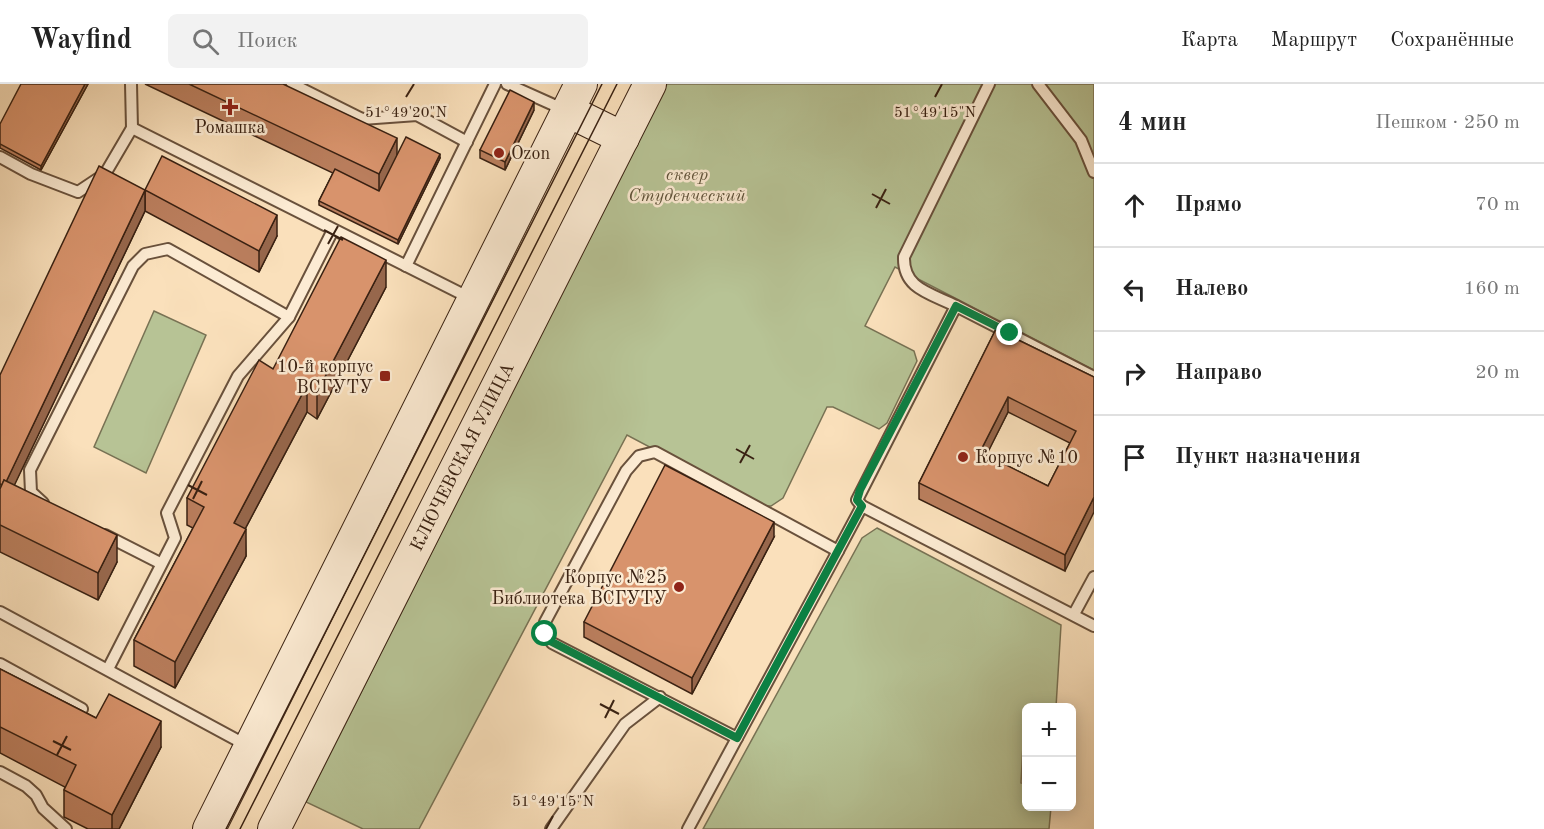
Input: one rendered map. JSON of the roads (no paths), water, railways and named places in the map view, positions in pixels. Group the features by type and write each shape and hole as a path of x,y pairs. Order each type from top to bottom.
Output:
{"main road":[{"name":"КЛЮЧЕВСКАЯ УЛИЦА","path":"274,829 650,84"},
{"path":"209,829 575,97 623,138"}],"lane":[{"path":"0,157 31,174 78,192 105,174 132,128 131,84"},
{"path":"292,84 362,119 417,115 467,142"},
{"path":"406,266 495,84"},
{"path":"507,84 575,97"},
{"path":"989,84 903,257 903,271 909,282 1094,377"},
{"path":"1038,84 1081,140 1091,156 1094,172"},
{"path":"132,128 472,299"},
{"path":"108,669 160,563 175,538 167,513 238,376 289,317 333,230"},
{"path":"59,511 38,501 31,492 30,470 133,266 146,254 168,249 289,317"},
{"path":"956,306 860,490 857,500 862,506 1094,626"},
{"path":"737,738 552,642 545,634 545,622 626,471 639,456 656,452 838,551"},
{"path":"688,829 862,506"},
{"path":"99,532 160,563"},
{"path":"1074,614 1094,577"},
{"path":"0,612 250,748"},
{"path":"0,664 82,709"},
{"path":"551,829 624,724 660,698"},
{"path":"0,772 31,790 44,808 66,829"}],"tram line":[{"path":"226,829 602,84"},
{"path":"240,829 617,84"}],"place":[{"name":"Ромашка","path":"230,107"},
{"name":"Ozon","path":"499,153"},
{"name":"10-й корпус ВСГУТУ","path":"385,376"},
{"name":"Корпус №10","path":"963,457"},
{"name":"Корпус №25 Библиотека ВСГУТУ","path":"679,587"}],"park label":[{"name":"сквер Студенческий","path":"687,184"}]}
